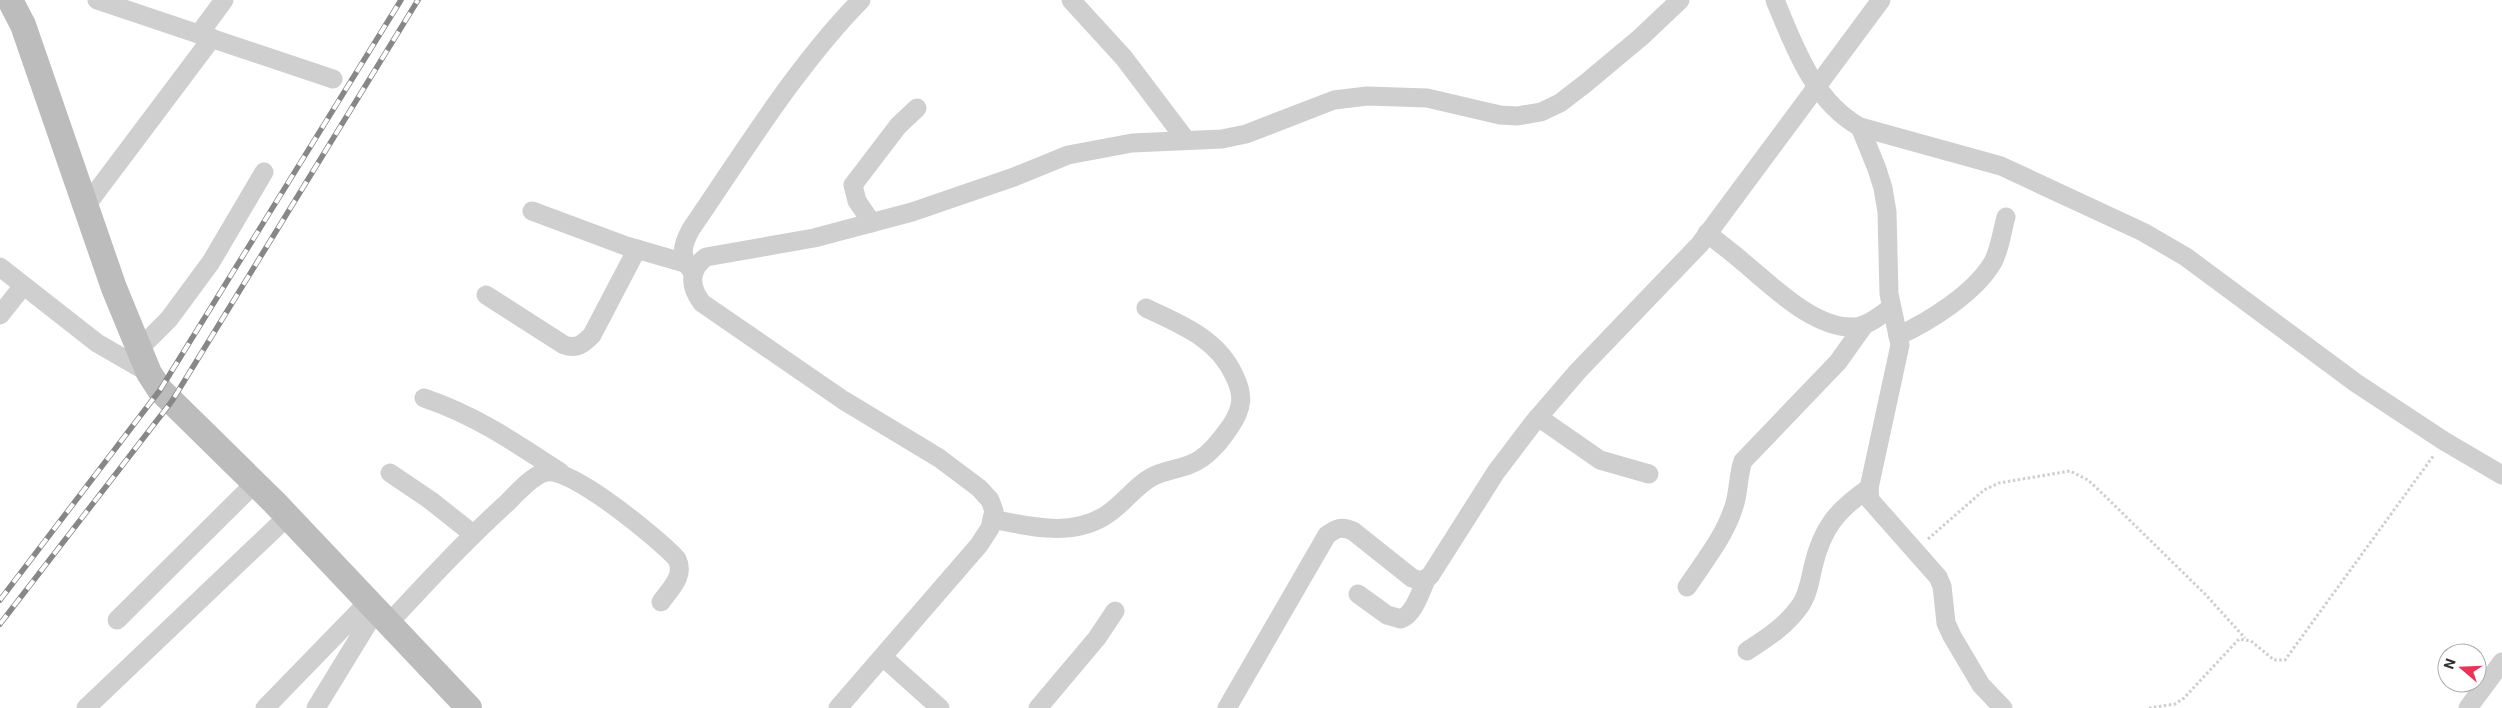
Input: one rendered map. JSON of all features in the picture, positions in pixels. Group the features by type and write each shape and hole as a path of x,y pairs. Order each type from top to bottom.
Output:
{"street":[{"path":"10,0 24,25 114,288 149,373 160,390 288,516 469,708"},
{"path":"97,0 333,78"},
{"path":"85,207 206,36 224,0"},
{"path":"838,708 979,545 990,528 994,511 990,500 980,488 939,458 842,400 702,303 694,293 689,268 682,254 682,245 691,229 808,61 832,31 861,0"},
{"path":"1071,0 1124,58 1186,140"},
{"path":"532,211 689,268 706,257 814,238 912,212 1014,177 1068,155 1105,147 1222,138 1246,134 1334,100 1367,96 1427,98 1500,116 1517,116 1541,112 1560,103 1586,83 1641,37 1680,0"},
{"path":"1775,0 1817,87 1834,109 1860,127 2000,166 2143,232 2186,257 2356,383 2444,441 2502,475"},
{"path":"1358,594 1388,614 1401,620 1407,617 1426,580 1496,472 1538,417 1578,371 1682,265 1881,0"},
{"path":"872,223 857,200 853,185 898,126 917,108"},
{"path":"1860,127 1883,188 1891,308 1898,336 1898,358 1869,488 1870,500 1932,569 1942,586 1946,623 1952,636 1981,685 2003,708"},
{"path":"139,348 169,319 211,262 264,172"},
{"path":"1898,336 1936,316 1983,275 1993,261 2006,217"},
{"path":"1707,233 1781,296 1798,307 1838,325 1854,327 1865,324 1891,308"},
{"path":"486,295 564,345 572,348 580,346 592,335 636,249"},
{"path":"0,268 97,343 149,373"},
{"path":"0,314 23,286"},
{"path":"992,519 1046,528 1062,528 1085,524 1103,517 1125,501 1148,479 1162,472 1188,466 1216,447 1241,406 1242,395 1240,386 1228,361 1218,348 1194,331 1146,308"},
{"path":"1687,587 1721,537 1729,520 1736,501 1739,471 1743,461 1838,362 1865,324"},
{"path":"424,398 463,412 493,428 560,472 572,477 608,501 677,559 681,566 680,576 661,602"},
{"path":"1538,417 1600,460 1649,474"},
{"path":"265,708 377,612 473,534 536,477 546,472 560,472"},
{"path":"390,473 430,500 473,534"},
{"path":"117,620 255,483"},
{"path":"1747,650 1772,635 1800,606 1827,527 1848,502 1869,488"},
{"path":"86,708 288,516"},
{"path":"1227,708 1327,535 1336,528 1344,527 1352,531 1412,578 1421,581 1426,580"},
{"path":"1038,708 1097,638 1115,611"},
{"path":"316,708 377,612"},
{"path":"883,657 940,708"},
{"path":"2468,708 2502,662"}],"path":[{"path":"1914,550 1984,490 2016,478 2070,471 2088,480 2103,494 2205,594 2246,639 2274,660 2285,660 2444,441"},
{"path":"2149,708 2175,704 2184,698 2235,642 2246,639"}],"railway":[{"path":"0,600 160,390 401,0"},
{"path":"0,624 172,401 418,0"}]}
